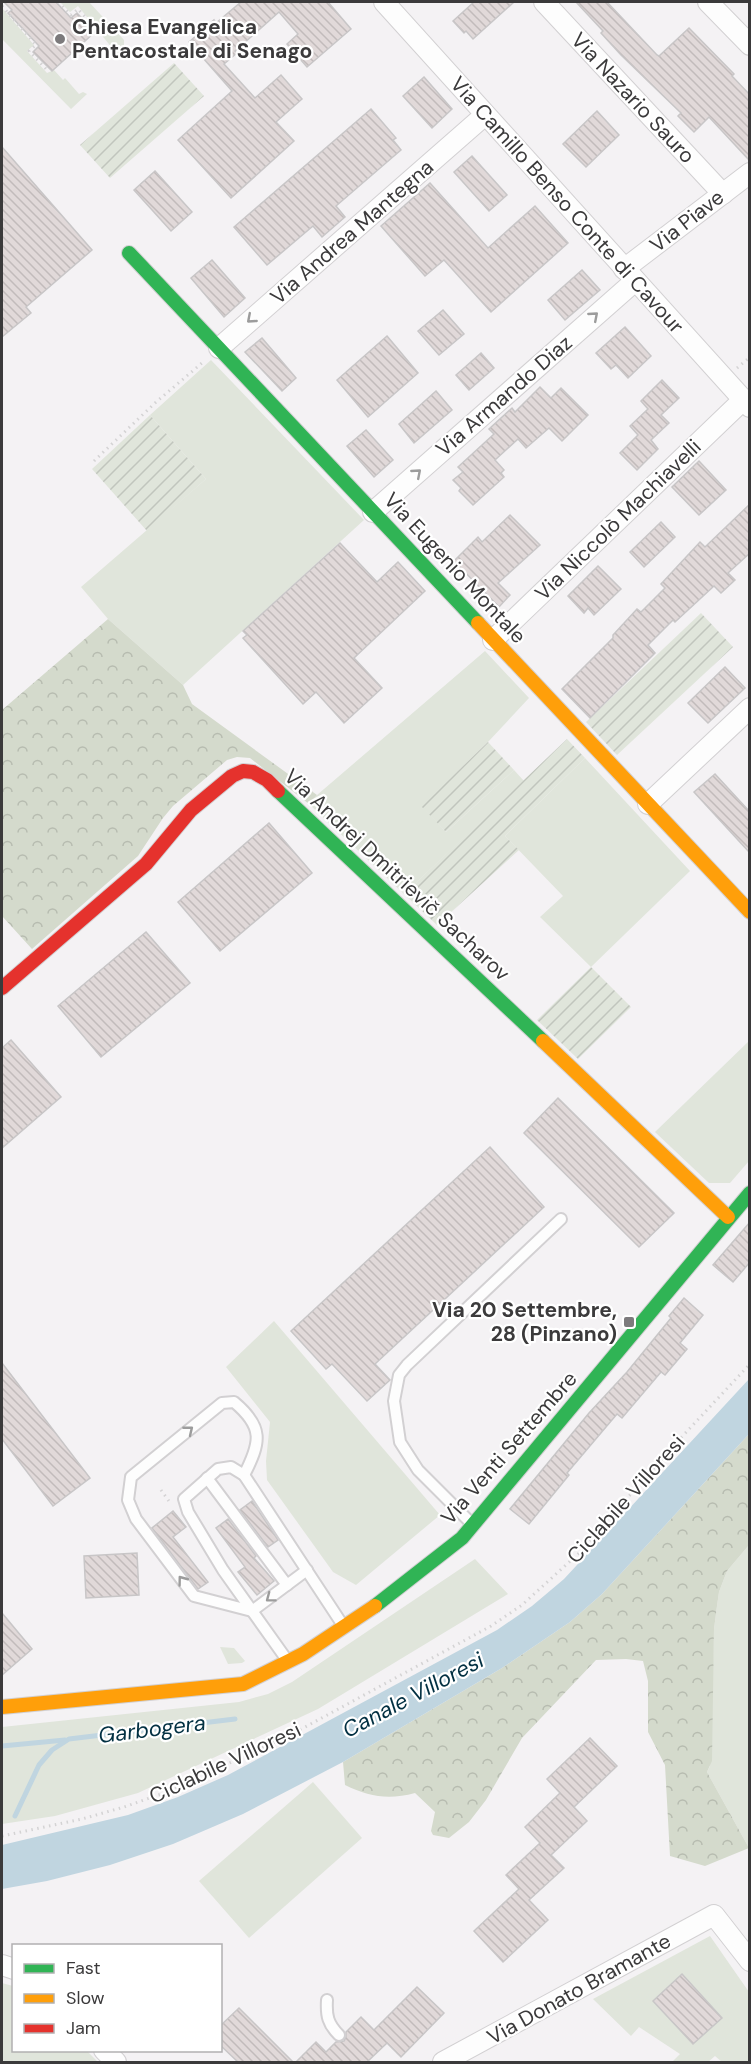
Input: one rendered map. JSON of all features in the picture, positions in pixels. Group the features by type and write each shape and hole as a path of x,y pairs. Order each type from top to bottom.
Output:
{"street":[{"name":"Via Camillo Benso Conte di Cavour","path":"384,2 746,404"},
{"name":"Via Nazario Sauro","path":"544,2 723,194"},
{"path":"708,2 750,45"},
{"name":"Via Andrea Mantegna","path":"219,348 485,115"},
{"name":"Via Piave","path":"630,275 750,173"},
{"name":"Via Eugenio Montale","path":"129,253 750,912"},
{"name":"Via Armando Diaz","path":"373,512 630,275"},
{"name":"Via Niccolò Machiavelli","path":"494,640 746,404"},
{"path":"648,804 750,708"},
{"name":"Via Andrej Dmitrievič Sacharov","path":"2,988 147,864 191,810 232,776 243,771 253,772 267,780 728,1217"},
{"name":"Via Venti Settembre","path":"2,1707 243,1684 289,1663 345,1628 398,1590 462,1538 750,1193"},
{"name":"Via Donato Bramante","path":"443,2062 714,1915 750,1961"}],"lane":[{"path":"473,1525 418,1470 400,1442 394,1401 399,1375 406,1365 561,1219"},
{"path":"244,1475 258,1440 256,1425 234,1402 222,1403 131,1477 128,1500 136,1518 194,1596 252,1611"},
{"path":"289,1663 223,1570 188,1512 184,1499 218,1469 231,1467 244,1475 345,1628"},
{"path":"207,1478 287,1585"},
{"path":"252,1611 307,1570"},
{"path":"327,2000 326,2016 330,2026 339,2035"}],"path":[{"path":"58,2 71,15 78,9 95,28"},
{"path":"2,6 36,45 29,51 48,71"},
{"path":"94,460 219,348"},
{"name":"Ciclabile Villoresi","path":"2,1836 82,1819 167,1792 296,1732 491,1626 522,1605 579,1554 676,1443 750,1364"}],"shaded area":[{"path":"60,2 89,2 124,40 124,48 117,54 78,6 70,12"},
{"path":"2,8 34,45 27,51 47,73 54,70 63,80 65,78 79,94 83,92 87,94 71,109 2,39"},
{"path":"174,63 204,96 110,178 80,145"},
{"path":"211,360 364,520 183,685 108,619 81,587 206,479 150,415"},
{"path":"150,415 206,479 147,531 92,469"},
{"path":"701,613 733,647 617,755 586,722"},
{"path":"485,651 529,698 488,742 422,806 446,832 514,770 524,781 404,894 309,804"},
{"path":"567,739 585,758 505,836 519,850 437,925 404,894"},
{"path":"488,742 514,770 446,832 421,806"},
{"path":"585,758 690,871 591,967 540,917 563,896 505,836"},
{"path":"591,967 631,1007 578,1059 537,1020"},
{"path":"749,1041 749,1161 730,1183 709,1183 655,1132"},
{"path":"274,1321 440,1515 356,1585 333,1572 267,1480 266,1461 270,1422 226,1367"},
{"path":"749,1545 749,1848 707,1772 710,1766 714,1629 719,1592 727,1571"},
{"path":"475,1559 508,1594 318,1709 138,1793 55,1816 2,1824 2,1727 239,1702 268,1694 292,1682"},
{"path":"220,1647 234,1648 245,1661 228,1664"},
{"path":"313,1782 362,1838 249,1938 199,1881"},
{"path":"710,1936 749,1992 749,2062 722,2062 715,2056 708,2062 672,2062 680,2054 639,2027 631,2036 593,1999"},
{"path":"2,1983 12,1986 12,2052 88,2052 98,2062 2,2062"}],"green space":[{"path":"108,619 183,685 192,704 317,795 309,804 250,758 237,757 227,760 173,806 138,856 32,949 2,916 2,710"},
{"path":"749,1434 749,1545 727,1571 719,1592 714,1629 712,1761 707,1772 749,1848 705,1866 670,1856 665,1765 648,1732 648,1681 643,1661 596,1660 522,1738 486,1800 469,1822 449,1838 433,1835 431,1831 435,1812 415,1793 379,1796 345,1785 343,1762 502,1668 570,1622 602,1594"}],"water":[{"name":"Canale Villoresi","path":"749,1379 749,1434 602,1594 570,1622 502,1668 343,1762 243,1814 173,1844 110,1865 47,1881 2,1889 2,1845 128,1815 178,1797 228,1775 497,1630 532,1606 564,1579"}],"building":[{"name":"Chiesa Evangelica Pentacostale di Senago","path":"4,2 56,2 71,18 77,13 95,32 52,71 33,52 39,46 8,13 12,10"},
{"path":"241,2 328,2 351,29 307,67 287,44 298,34 279,12 235,51 237,53 224,64 255,98 281,75 302,99 276,122 294,141 231,198 178,140 232,91 189,42 214,20 216,23"},
{"path":"474,2 514,2 473,39 453,21"},
{"path":"576,2 607,2 659,56 689,28 734,74 732,76 750,95 750,161 709,117 694,132 678,116 681,113 621,55 601,33 603,31"},
{"path":"424,77 452,109 432,128 403,96"},
{"path":"371,109 396,138 393,140 401,150 336,206 345,217 322,237 313,226 267,265 234,227"},
{"path":"597,111 619,135 586,167 563,144"},
{"path":"2,147 92,250 26,307 31,313 2,337"},
{"path":"472,156 507,195 489,211 454,172"},
{"path":"155,171 192,212 171,231 134,190"},
{"path":"430,183 488,248 535,206 568,243 491,312 444,260 425,276 381,226"},
{"path":"212,260 245,298 224,317 191,278"},
{"path":"582,270 600,290 565,320 548,300"},
{"path":"443,310 464,334 439,355 418,331"},
{"path":"625,327 651,356 628,378 616,365 611,369 596,353"},
{"path":"387,336 418,373 368,417 337,380"},
{"path":"262,338 296,378 282,391 245,352"},
{"path":"481,353 494,368 469,390 456,375"},
{"path":"662,380 679,398 661,415 669,423 651,440 658,449 637,470 620,453 638,435 630,426 648,409 641,401"},
{"path":"540,387 551,398 561,388 588,415 562,441 549,428 526,448 518,439 495,460 504,470 501,473 504,477 473,505 459,491 461,488 453,480 463,472 458,467 494,434 489,429 512,408 515,412"},
{"path":"436,391 452,410 414,443 399,424"},
{"path":"366,430 393,460 374,477 347,446"},
{"path":"699,461 726,490 699,515 672,487"},
{"path":"750,504 750,553 728,573 735,580 721,593 714,586 675,622 673,620 648,645 655,653 590,718 562,689 613,638 613,635 637,609 641,612 665,588 661,584 700,542 705,547"},
{"path":"510,515 540,545 498,583 510,595 499,607 454,561 478,537 482,542"},
{"path":"661,522 675,537 644,567 630,552"},
{"path":"340,543 377,582 398,562 425,591 354,658 382,688 344,723 316,692 303,704 243,638 247,635 243,631"},
{"path":"598,566 621,589 594,615 588,608 584,613 568,596"},
{"path":"725,667 745,688 708,723 688,703"},
{"path":"715,774 750,812 750,853 694,792"},
{"path":"269,823 312,873 220,951 178,902"},
{"path":"146,932 190,983 101,1057 58,1006"},
{"path":"11,1040 61,1097 2,1148 2,1048"},
{"path":"558,1098 674,1213 639,1247 524,1133"},
{"path":"490,1147 544,1207 375,1364 390,1380 367,1401 332,1364 326,1369 291,1331"},
{"path":"750,1222 750,1262 733,1282 713,1265"},
{"path":"684,1298 703,1315 680,1343 687,1349 665,1375 661,1372 622,1418 617,1414 567,1473 569,1475 529,1524 510,1509 589,1413 627,1372 671,1318 669,1316"},
{"path":"2,1363 90,1478 53,1506 2,1439"},
{"path":"252,1501 278,1540 268,1547 240,1510"},
{"path":"173,1511 186,1527 173,1537 208,1582 198,1589 152,1528"},
{"path":"228,1519 256,1556 254,1558 274,1581 257,1595 238,1572 245,1567 216,1528"},
{"path":"137,1553 139,1595 86,1598 84,1556"},
{"path":"2,1613 32,1649 2,1675"},
{"path":"590,1738 617,1766 574,1807 587,1821 551,1855 564,1868 529,1900 548,1920 503,1962 474,1931 519,1889 506,1875 540,1843 525,1827 560,1793 547,1779"},
{"path":"682,1974 722,2018 693,2044 653,2001"},
{"path":"417,1987 444,2013 401,2057 387,2043 367,2062 296,2062 316,2042 326,2052 336,2042 344,2041 346,2032 361,2017 374,2030"},
{"path":"239,2008 293,2062 238,2062 222,2047 222,2024"}],"waterway":[{"name":"Garbogera","path":"15,1816 39,1765 52,1750 69,1739 235,1719"},
{"name":"Garbogera","path":"2,1746 65,1740"}],"traffic: fast":[{"path":"129,253 478,623"},
{"path":"278,791 543,1041"},
{"path":"375,1606 462,1538 750,1193"}],"traffic: slow":[{"path":"478,623 750,912"},
{"path":"543,1041 728,1217"},
{"path":"2,1707 243,1684 303,1654 375,1606"}],"traffic: jam":[{"path":"2,988 146,864 191,810 232,776 243,771 253,772 267,780 278,791"}],"place":[{"name":"Chiesa Evangelica Pentacostale di Senago","path":"60,39"},
{"name":"Via 20 Settembre, 28 (Pinzano)","path":"629,1322"}]}
